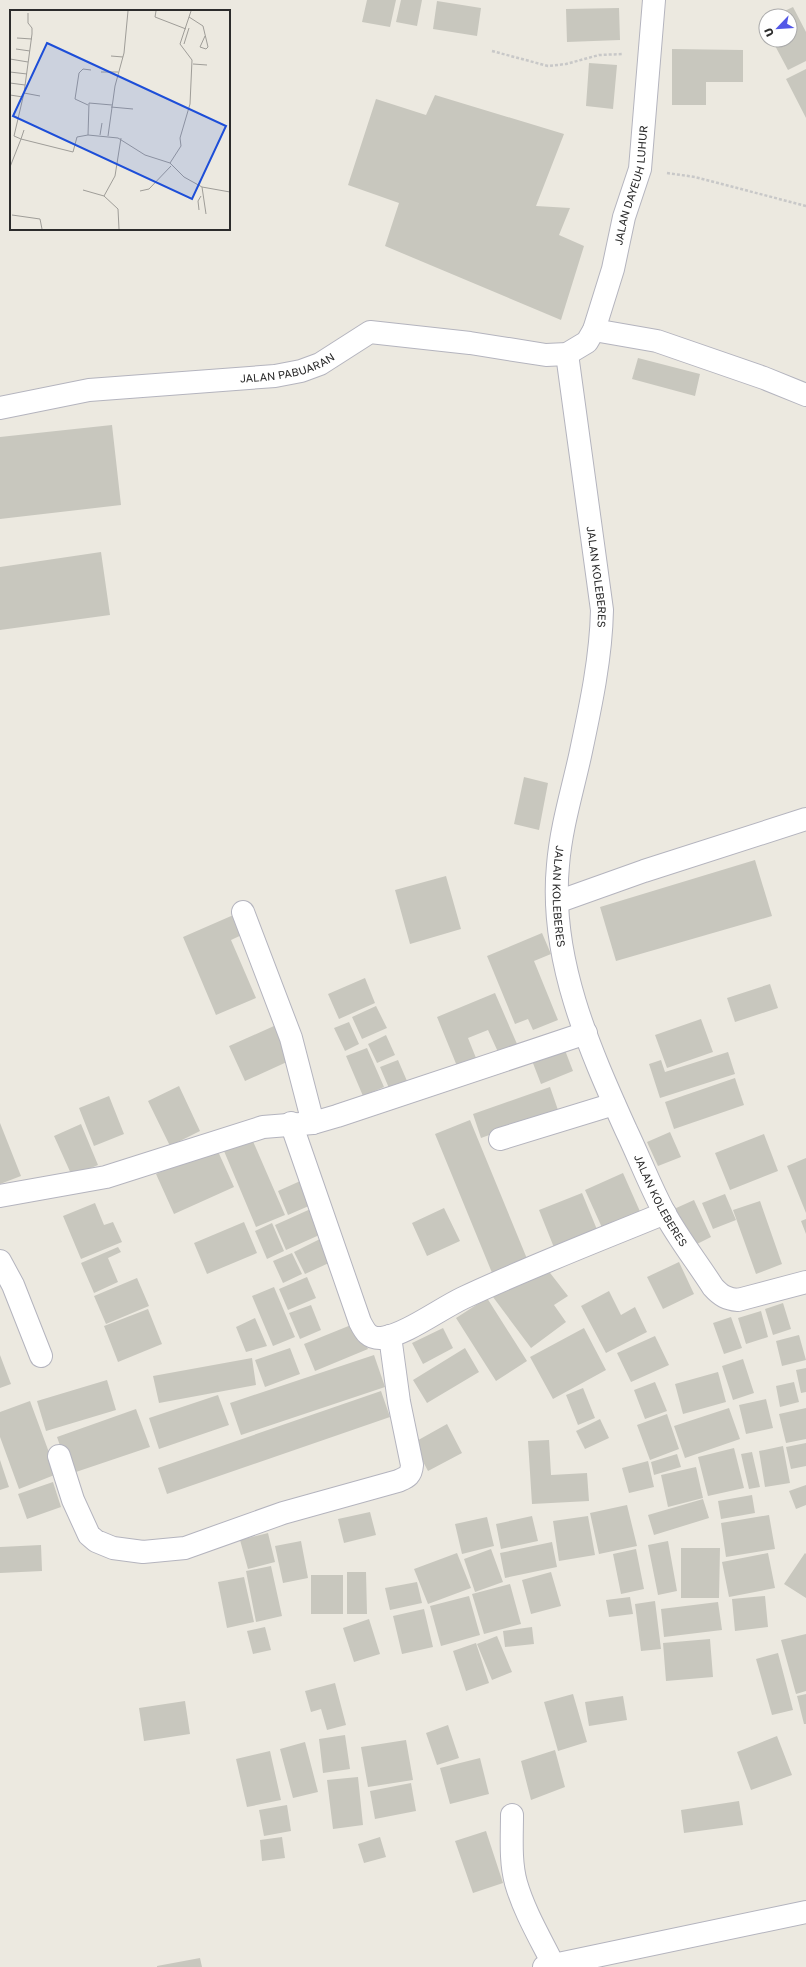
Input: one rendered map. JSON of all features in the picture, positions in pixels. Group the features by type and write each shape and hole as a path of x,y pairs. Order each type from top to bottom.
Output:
{"street":[{"name":"JALAN DAYEUH LUHUR","path":"567,354 586,342 594,330 613,269 624,217 640,169 654,0"},
{"path":"594,330 657,341 764,378 806,395"},
{"name":"JALAN PABUARAN","path":"0,408 89,390 275,376 301,371 320,364 370,332 470,343 546,355 567,354"},
{"name":"JALAN KOLEBERES","path":"567,354 602,610 598,660 580,756 565,820 558,866 557,902 567,979 586,1033 614,1104 665,1213 713,1287 719,1294 728,1299 738,1300 806,1282"},
{"path":"557,902 644,871 806,819"},
{"path":"243,912 291,1038 313,1123"},
{"path":"0,1196 106,1176 262,1127 291,1123 313,1123 352,1112 586,1033"},
{"path":"500,1139 614,1104"},
{"path":"291,1123 360,1322 364,1331 369,1336 376,1338 390,1336 448,1305 497,1282 665,1213"},
{"path":"0,1261 13,1285 42,1356"},
{"path":"59,1456 73,1500 89,1535 96,1541 113,1548 143,1552 185,1548 283,1513 398,1481 408,1477 411,1472 412,1465 399,1402 390,1336"},
{"path":"512,1815 512,1852 516,1882 549,1966 598,1961 806,1912"}],"path":[{"path":"492,51 548,66 566,64 599,55 649,56"},
{"path":"640,169 694,177 806,206"}],"building":[{"path":"367,0 396,0 390,27 362,22"},
{"path":"401,0 422,0 417,26 396,22"},
{"path":"437,1 481,8 477,36 433,29"},
{"path":"619,8 620,40 567,42 566,9"},
{"path":"798,17 806,32 806,61 788,70 776,48 798,48"},
{"path":"672,49 743,50 743,82 706,82 706,105 672,105"},
{"path":"589,63 617,65 613,109 586,106"},
{"path":"806,69 806,118 786,79"},
{"path":"435,95 564,134 536,206 570,208 559,235 584,246 561,320 385,246 399,203 348,185 376,99 426,115"},
{"path":"638,358 700,374 695,396 632,379"},
{"path":"112,425 121,505 0,519 0,437"},
{"path":"101,552 110,615 0,630 0,567"},
{"path":"524,777 548,783 539,830 514,824"},
{"path":"755,860 772,916 616,961 600,907"},
{"path":"446,876 461,929 410,944 395,890"},
{"path":"238,913 246,933 231,940 256,998 216,1015 183,937"},
{"path":"542,933 551,954 534,961 558,1020 533,1030 528,1019 515,1024 487,956"},
{"path":"365,978 375,1003 339,1019 328,994"},
{"path":"770,984 778,1008 735,1022 727,998"},
{"path":"495,993 517,1044 498,1052 488,1030 468,1038 478,1063 459,1071 437,1017"},
{"path":"376,1006 387,1028 362,1039 352,1017"},
{"path":"701,1019 713,1052 667,1068 655,1035"},
{"path":"349,1022 359,1044 345,1051 334,1028"},
{"path":"274,1026 289,1061 245,1081 229,1046"},
{"path":"386,1035 395,1055 377,1063 368,1044"},
{"path":"563,1045 573,1071 541,1084 531,1058"},
{"path":"367,1048 384,1087 363,1096 346,1056"},
{"path":"728,1052 735,1074 660,1098 649,1064 661,1060 665,1072"},
{"path":"398,1060 407,1081 389,1088 380,1067"},
{"path":"735,1078 744,1105 674,1129 665,1102"},
{"path":"179,1086 200,1131 170,1146 148,1101"},
{"path":"550,1087 558,1110 481,1138 473,1114"},
{"path":"109,1096 124,1134 94,1146 79,1108"},
{"path":"470,1120 530,1266 495,1280 435,1134"},
{"path":"0,1123 21,1176 0,1184"},
{"path":"81,1124 98,1165 72,1176 54,1136"},
{"path":"670,1132 681,1157 658,1166 647,1142"},
{"path":"764,1134 778,1171 730,1190 715,1153"},
{"path":"252,1139 285,1215 256,1227 224,1151"},
{"path":"216,1147 234,1187 174,1214 156,1174"},
{"path":"806,1158 806,1213 787,1166"},
{"path":"623,1173 642,1216 604,1232 585,1190"},
{"path":"307,1178 318,1202 288,1215 278,1191"},
{"path":"582,1193 598,1232 555,1250 539,1210"},
{"path":"725,1194 736,1220 713,1229 702,1203"},
{"path":"694,1200 711,1237 691,1247 674,1209"},
{"path":"760,1201 782,1264 756,1274 733,1210"},
{"path":"95,1203 104,1225 113,1222 122,1242 81,1259 63,1216"},
{"path":"315,1207 326,1232 286,1250 275,1225"},
{"path":"444,1208 460,1241 427,1256 412,1223"},
{"path":"806,1219 806,1234 801,1221"},
{"path":"244,1222 257,1253 207,1274 194,1243"},
{"path":"272,1223 284,1251 267,1259 255,1231"},
{"path":"320,1239 331,1262 305,1274 294,1252"},
{"path":"118,1247 121,1252 108,1258 118,1282 94,1293 81,1263"},
{"path":"292,1253 302,1274 283,1283 273,1261"},
{"path":"679,1262 694,1294 663,1309 647,1277"},
{"path":"547,1269 568,1296 554,1305 566,1322 531,1348 493,1297 526,1272 532,1280"},
{"path":"307,1277 316,1298 288,1310 279,1289"},
{"path":"137,1278 149,1306 106,1324 94,1296"},
{"path":"274,1287 295,1337 273,1346 252,1296"},
{"path":"609,1291 621,1315 635,1307 647,1332 606,1353 581,1306"},
{"path":"487,1298 527,1361 496,1381 456,1318"},
{"path":"783,1303 791,1329 773,1335 765,1309"},
{"path":"311,1305 321,1330 300,1339 289,1313"},
{"path":"148,1309 162,1344 118,1362 104,1326"},
{"path":"761,1311 768,1337 746,1344 738,1318"},
{"path":"731,1317 742,1348 724,1354 713,1323"},
{"path":"255,1318 267,1346 246,1352 236,1327"},
{"path":"356,1323 368,1349 315,1371 304,1344"},
{"path":"443,1328 453,1348 423,1364 412,1343"},
{"path":"584,1328 606,1370 553,1399 530,1357"},
{"path":"799,1335 806,1360 782,1366 776,1341"},
{"path":"655,1336 669,1365 631,1382 617,1353"},
{"path":"290,1348 300,1374 265,1387 255,1360"},
{"path":"465,1348 479,1372 427,1403 413,1380"},
{"path":"0,1355 11,1384 0,1388"},
{"path":"374,1355 385,1387 241,1435 230,1403"},
{"path":"252,1358 256,1385 159,1403 153,1376"},
{"path":"743,1359 754,1393 733,1400 722,1366"},
{"path":"806,1368 806,1392 801,1393 796,1370"},
{"path":"718,1372 726,1402 683,1414 675,1384"},
{"path":"107,1380 116,1410 46,1431 37,1401"},
{"path":"655,1382 667,1411 645,1419 634,1390"},
{"path":"794,1382 799,1402 780,1407 776,1386"},
{"path":"583,1388 595,1418 578,1425 566,1395"},
{"path":"381,1391 390,1417 167,1494 158,1468"},
{"path":"218,1395 229,1425 159,1449 149,1418"},
{"path":"766,1399 773,1428 746,1434 739,1405"},
{"path":"30,1401 57,1474 19,1489 0,1437 0,1412"},
{"path":"729,1408 740,1439 685,1458 674,1426"},
{"path":"806,1408 806,1439 786,1443 779,1414"},
{"path":"136,1409 150,1447 70,1474 57,1437"},
{"path":"667,1414 679,1449 650,1460 637,1425"},
{"path":"600,1419 609,1438 585,1449 576,1431"},
{"path":"447,1424 462,1453 428,1471 413,1443"},
{"path":"549,1440 551,1475 587,1473 589,1501 532,1504 528,1441"},
{"path":"806,1443 806,1466 791,1469 786,1447"},
{"path":"783,1446 790,1483 765,1487 759,1451"},
{"path":"734,1448 744,1488 708,1496 698,1457"},
{"path":"752,1452 760,1487 749,1489 741,1454"},
{"path":"677,1454 681,1467 654,1475 651,1462"},
{"path":"0,1460 9,1487 0,1490"},
{"path":"648,1461 654,1487 629,1493 622,1468"},
{"path":"696,1467 703,1498 668,1507 661,1475"},
{"path":"53,1482 61,1507 27,1519 18,1494"},
{"path":"806,1485 806,1505 796,1509 789,1491"},
{"path":"752,1495 755,1513 721,1519 718,1501"},
{"path":"703,1499 709,1518 654,1535 648,1515"},
{"path":"627,1505 637,1546 599,1554 590,1513"},
{"path":"370,1512 376,1535 344,1543 338,1519"},
{"path":"769,1515 775,1549 726,1557 721,1523"},
{"path":"532,1516 538,1541 501,1549 496,1524"},
{"path":"588,1516 595,1555 559,1561 553,1521"},
{"path":"487,1517 494,1546 462,1554 455,1524"},
{"path":"268,1533 275,1562 248,1569 240,1540"},
{"path":"301,1541 308,1578 283,1583 275,1546"},
{"path":"668,1541 677,1591 658,1595 648,1545"},
{"path":"552,1542 557,1567 505,1578 500,1553"},
{"path":"41,1545 42,1571 0,1573 0,1547"},
{"path":"681,1548 720,1548 719,1598 681,1598"},
{"path":"491,1549 503,1582 475,1592 464,1559"},
{"path":"636,1549 644,1589 621,1594 613,1554"},
{"path":"457,1553 471,1588 428,1604 414,1569"},
{"path":"768,1553 775,1588 729,1597 722,1562"},
{"path":"805,1553 806,1554 806,1598 784,1584"},
{"path":"271,1566 282,1616 256,1622 246,1571"},
{"path":"347,1572 366,1572 367,1614 347,1614"},
{"path":"551,1572 561,1606 531,1614 522,1580"},
{"path":"311,1575 343,1575 343,1614 311,1614"},
{"path":"244,1577 254,1622 227,1628 218,1582"},
{"path":"417,1582 422,1603 390,1610 385,1588"},
{"path":"510,1584 521,1624 484,1634 472,1594"},
{"path":"469,1596 480,1635 441,1646 430,1606"},
{"path":"765,1596 768,1627 735,1631 732,1599"},
{"path":"630,1597 633,1614 609,1617 606,1600"},
{"path":"655,1601 661,1649 641,1651 635,1604"},
{"path":"718,1602 722,1630 664,1637 661,1609"},
{"path":"424,1609 433,1647 402,1654 393,1616"},
{"path":"369,1619 380,1654 354,1662 343,1628"},
{"path":"265,1627 271,1650 253,1654 247,1631"},
{"path":"532,1627 534,1644 505,1647 503,1631"},
{"path":"806,1634 806,1691 796,1694 781,1640"},
{"path":"497,1636 512,1672 492,1680 477,1644"},
{"path":"710,1639 713,1677 666,1681 663,1643"},
{"path":"476,1643 489,1683 466,1691 453,1651"},
{"path":"778,1653 793,1710 772,1715 756,1659"},
{"path":"335,1683 346,1725 327,1730 321,1709 311,1712 305,1691"},
{"path":"573,1694 587,1742 558,1751 544,1702"},
{"path":"806,1694 806,1724 804,1724 797,1696"},
{"path":"623,1696 627,1720 589,1726 585,1702"},
{"path":"185,1701 190,1734 144,1741 139,1708"},
{"path":"448,1725 459,1758 437,1765 426,1733"},
{"path":"345,1735 350,1769 323,1773 319,1739"},
{"path":"777,1736 792,1775 751,1790 737,1752"},
{"path":"406,1740 413,1780 368,1787 361,1747"},
{"path":"305,1742 318,1792 293,1798 280,1749"},
{"path":"555,1750 565,1787 531,1800 521,1761"},
{"path":"270,1751 281,1800 247,1807 236,1759"},
{"path":"480,1758 489,1794 450,1804 440,1768"},
{"path":"358,1777 363,1825 333,1829 327,1780"},
{"path":"411,1783 416,1811 375,1819 370,1791"},
{"path":"739,1801 743,1825 684,1833 681,1810"},
{"path":"287,1805 291,1831 264,1836 259,1810"},
{"path":"486,1831 503,1883 473,1893 455,1841"},
{"path":"282,1837 285,1858 262,1861 260,1840"},
{"path":"380,1837 386,1857 364,1863 358,1844"},
{"path":"200,1958 202,1967 157,1967 157,1966"}]}
